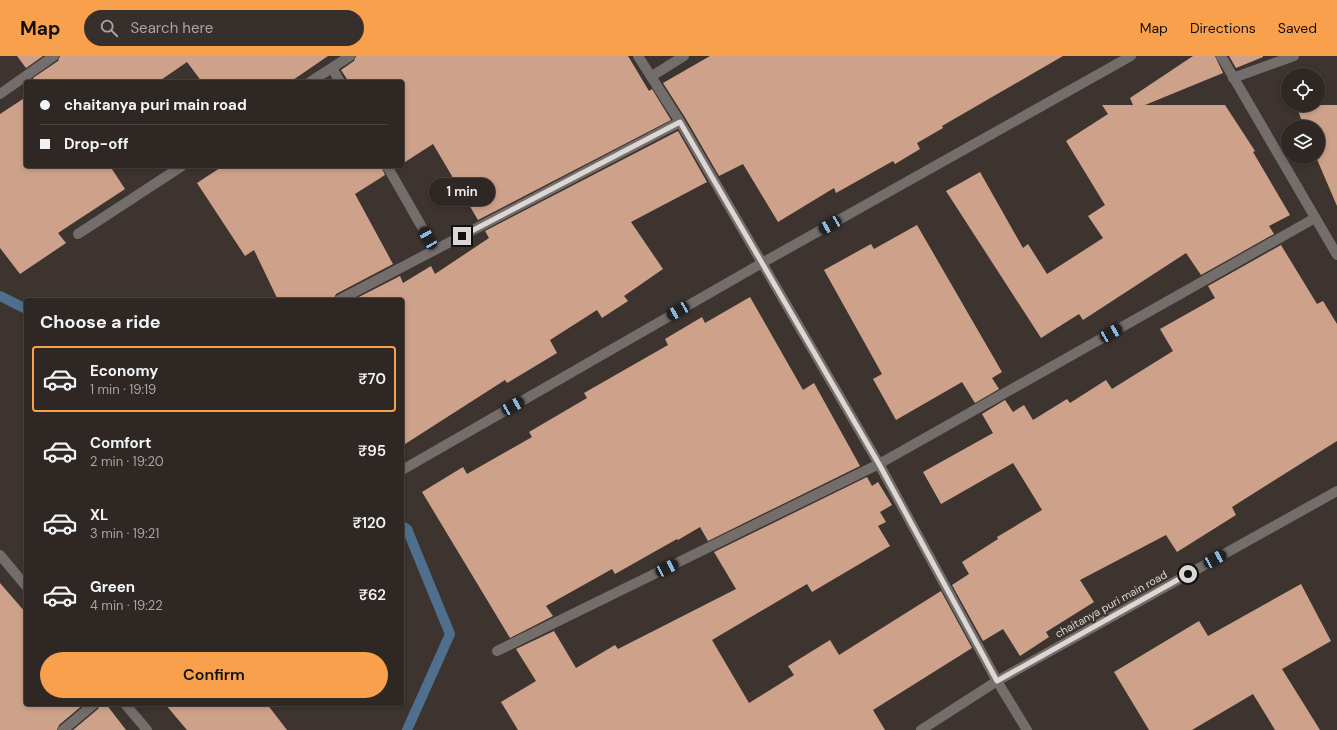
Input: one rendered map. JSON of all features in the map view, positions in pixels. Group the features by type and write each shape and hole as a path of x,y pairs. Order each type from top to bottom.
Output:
{"street":[{"path":"0,94 54,56"},
{"path":"313,80 350,56"},
{"path":"638,56 680,122 879,464 997,681 1027,730"},
{"path":"652,76 684,56"},
{"path":"404,469 762,263 1131,56"},
{"path":"1221,56 1337,255"},
{"path":"1233,78 1294,56"},
{"path":"332,68 339,80"},
{"path":"343,298 680,122"},
{"path":"78,234 179,168"},
{"path":"388,168 435,250"},
{"path":"497,651 879,464 1315,218"},
{"name":"chaitanya puri main road","path":"921,730 997,681 1337,491"},
{"path":"0,555 24,584"},
{"path":"63,730 92,706"},
{"path":"128,706 147,730"}],"building":[{"path":"17,56 43,56 26,68"},
{"path":"60,56 328,56 293,80 200,80 187,62 161,80 34,80 33,78 58,61"},
{"path":"356,56 628,56 649,91 652,89 671,120 478,220 433,144 404,163 404,80 348,80 341,70 354,61"},
{"path":"710,56 1063,56 942,126 943,128 917,143 920,149 895,164 893,161 836,193 834,188 778,222 743,164 719,176 663,83"},
{"path":"1193,56 1215,56 1223,73 1145,105 1225,105 1255,151 1253,152 1290,215 1269,226 1274,234 1201,275 1186,253 1083,320 1079,314 1041,338 946,191 980,172 1023,248 1028,244 1047,274 1103,238 1088,216 1105,205 1066,141 1108,114 1102,105 1133,105 1130,98"},
{"path":"1229,56 1263,56 1263,57 1236,68"},
{"path":"24,98 24,168 111,168 125,189 58,233 66,243 20,274 0,248 0,114"},
{"path":"1325,105 1337,105 1337,206 1319,164 1325,164 1325,120 1301,120 1299,112 1325,112"},
{"path":"678,131 707,182 631,222 663,269 624,296 628,301 602,318 597,310 550,340 557,353 507,383 505,380 404,445 404,298 357,298 400,276 403,283 431,266 435,274 489,238 485,231"},
{"path":"220,168 382,168 385,175 355,194 393,264 336,294 334,298 277,298 254,250 245,256 197,183"},
{"path":"917,225 1002,372 992,378 999,389 975,403 962,382 896,420 873,379 882,374 824,270 871,244 874,249"},
{"path":"1281,245 1317,304 1323,301 1337,324 1337,441 1232,507 1236,515 1177,552 1166,535 1080,580 1094,602 1046,632 1049,637 1020,656 1003,629 983,641 952,585 969,574 962,562 998,539 997,537 1042,510 1013,463 941,504 923,472 993,433 982,414 1005,400 1013,412 1024,405 1033,420 1067,399 1070,403 1106,380 1112,389 1173,351 1160,329 1215,298 1208,286"},
{"path":"750,297 803,390 814,383 860,466 708,541 700,527 615,574 612,569 546,606 553,616 510,638 422,492 463,467 467,474 532,437 529,432 587,398 584,393 668,345 665,339 702,317 705,323"},
{"path":"867,477 872,486 878,482 892,505 880,512 886,522 878,526 890,546 812,592 807,584 712,640 749,703 794,675 788,666 830,640 839,655 941,591 972,648 873,710 885,730 518,730 501,702 536,681 516,649 554,631 576,668 615,645 618,649 736,589 714,552"},
{"path":"0,583 24,611 24,706 82,706 59,725 57,730 0,730"},
{"path":"1301,584 1331,641 1282,669 1320,730 1275,730 1253,694 1192,730 1149,730 1114,672 1199,621 1208,636"},
{"path":"99,706 108,706 126,730 73,730 98,709"},
{"path":"167,706 269,706 287,730 187,730"}],"waterway":[{"path":"0,296 24,308"},
{"path":"404,527 407,529 450,634 407,730"}],"route":[{"path":"462,236 680,122 879,464 997,681 1188,574"}]}
